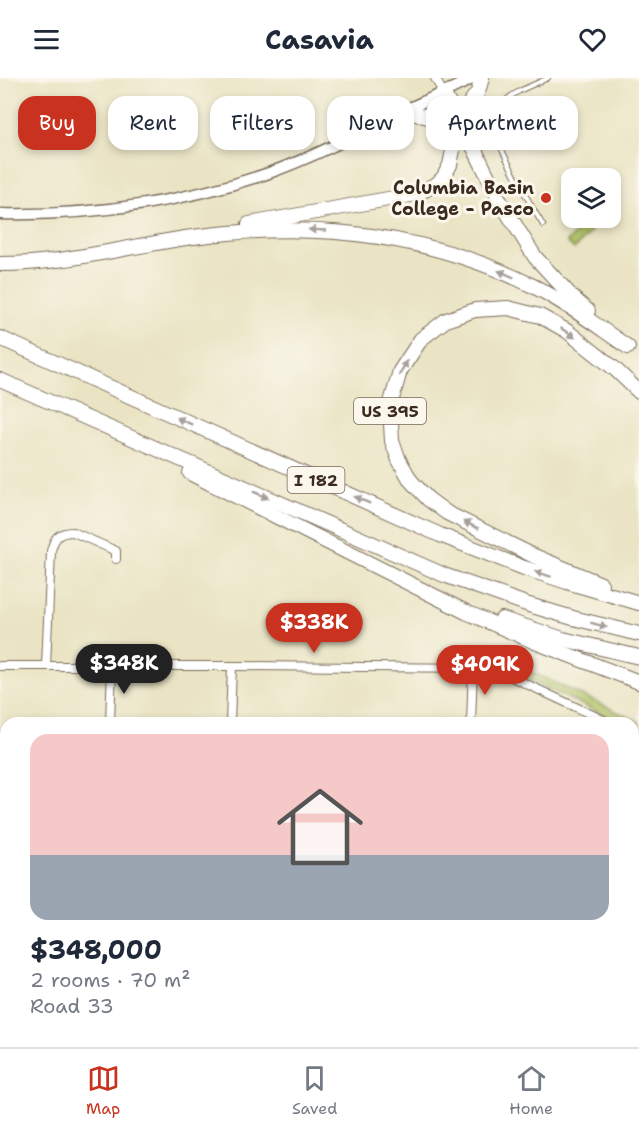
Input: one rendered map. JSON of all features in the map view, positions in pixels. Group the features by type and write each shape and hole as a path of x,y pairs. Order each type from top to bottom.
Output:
{"highway":[{"path":"475,96 482,78"},
{"path":"192,237 202,232 416,194 430,189 443,178 452,157 452,150"},
{"path":"475,150 500,201 535,257 573,298 634,351"},
{"path":"0,264 73,258 192,237 263,230 347,232 401,240 482,264 532,286 580,314 634,351"},
{"name":"US 395","path":"639,392 615,369 567,331 540,316 508,308 475,310 446,320 421,339 400,371 390,406 392,441 399,460 411,482 428,499 447,513 534,556 639,601"},
{"name":"I 182","path":"0,338 440,536 524,568 639,601"},
{"name":"I 182","path":"0,380 444,575 529,605 639,634"},
{"path":"53,404 466,612 639,682"},
{"path":"437,598 563,639 639,657"}],"main road":[{"path":"414,106 474,78"},
{"path":"0,214 51,215 160,202 246,180 327,148"}],"street":[{"path":"435,78 443,93"},
{"path":"46,666 53,542 59,535 73,532 116,551 116,559"},
{"path":"0,666 473,668 495,670 597,717"},
{"path":"110,717 112,666"},
{"path":"230,717 232,666"},
{"path":"471,717 473,668"}],"lane":[{"path":"543,225 508,163 497,138 495,127 497,115 504,103 517,93 548,78"}],"green space":[{"path":"581,228 587,228 591,232 574,249 567,242"},
{"path":"446,659 504,659 628,717 608,717 504,668 488,664 453,663"}],"place":[{"name":"Columbia Basin College - Pasco","path":"546,198"}]}
